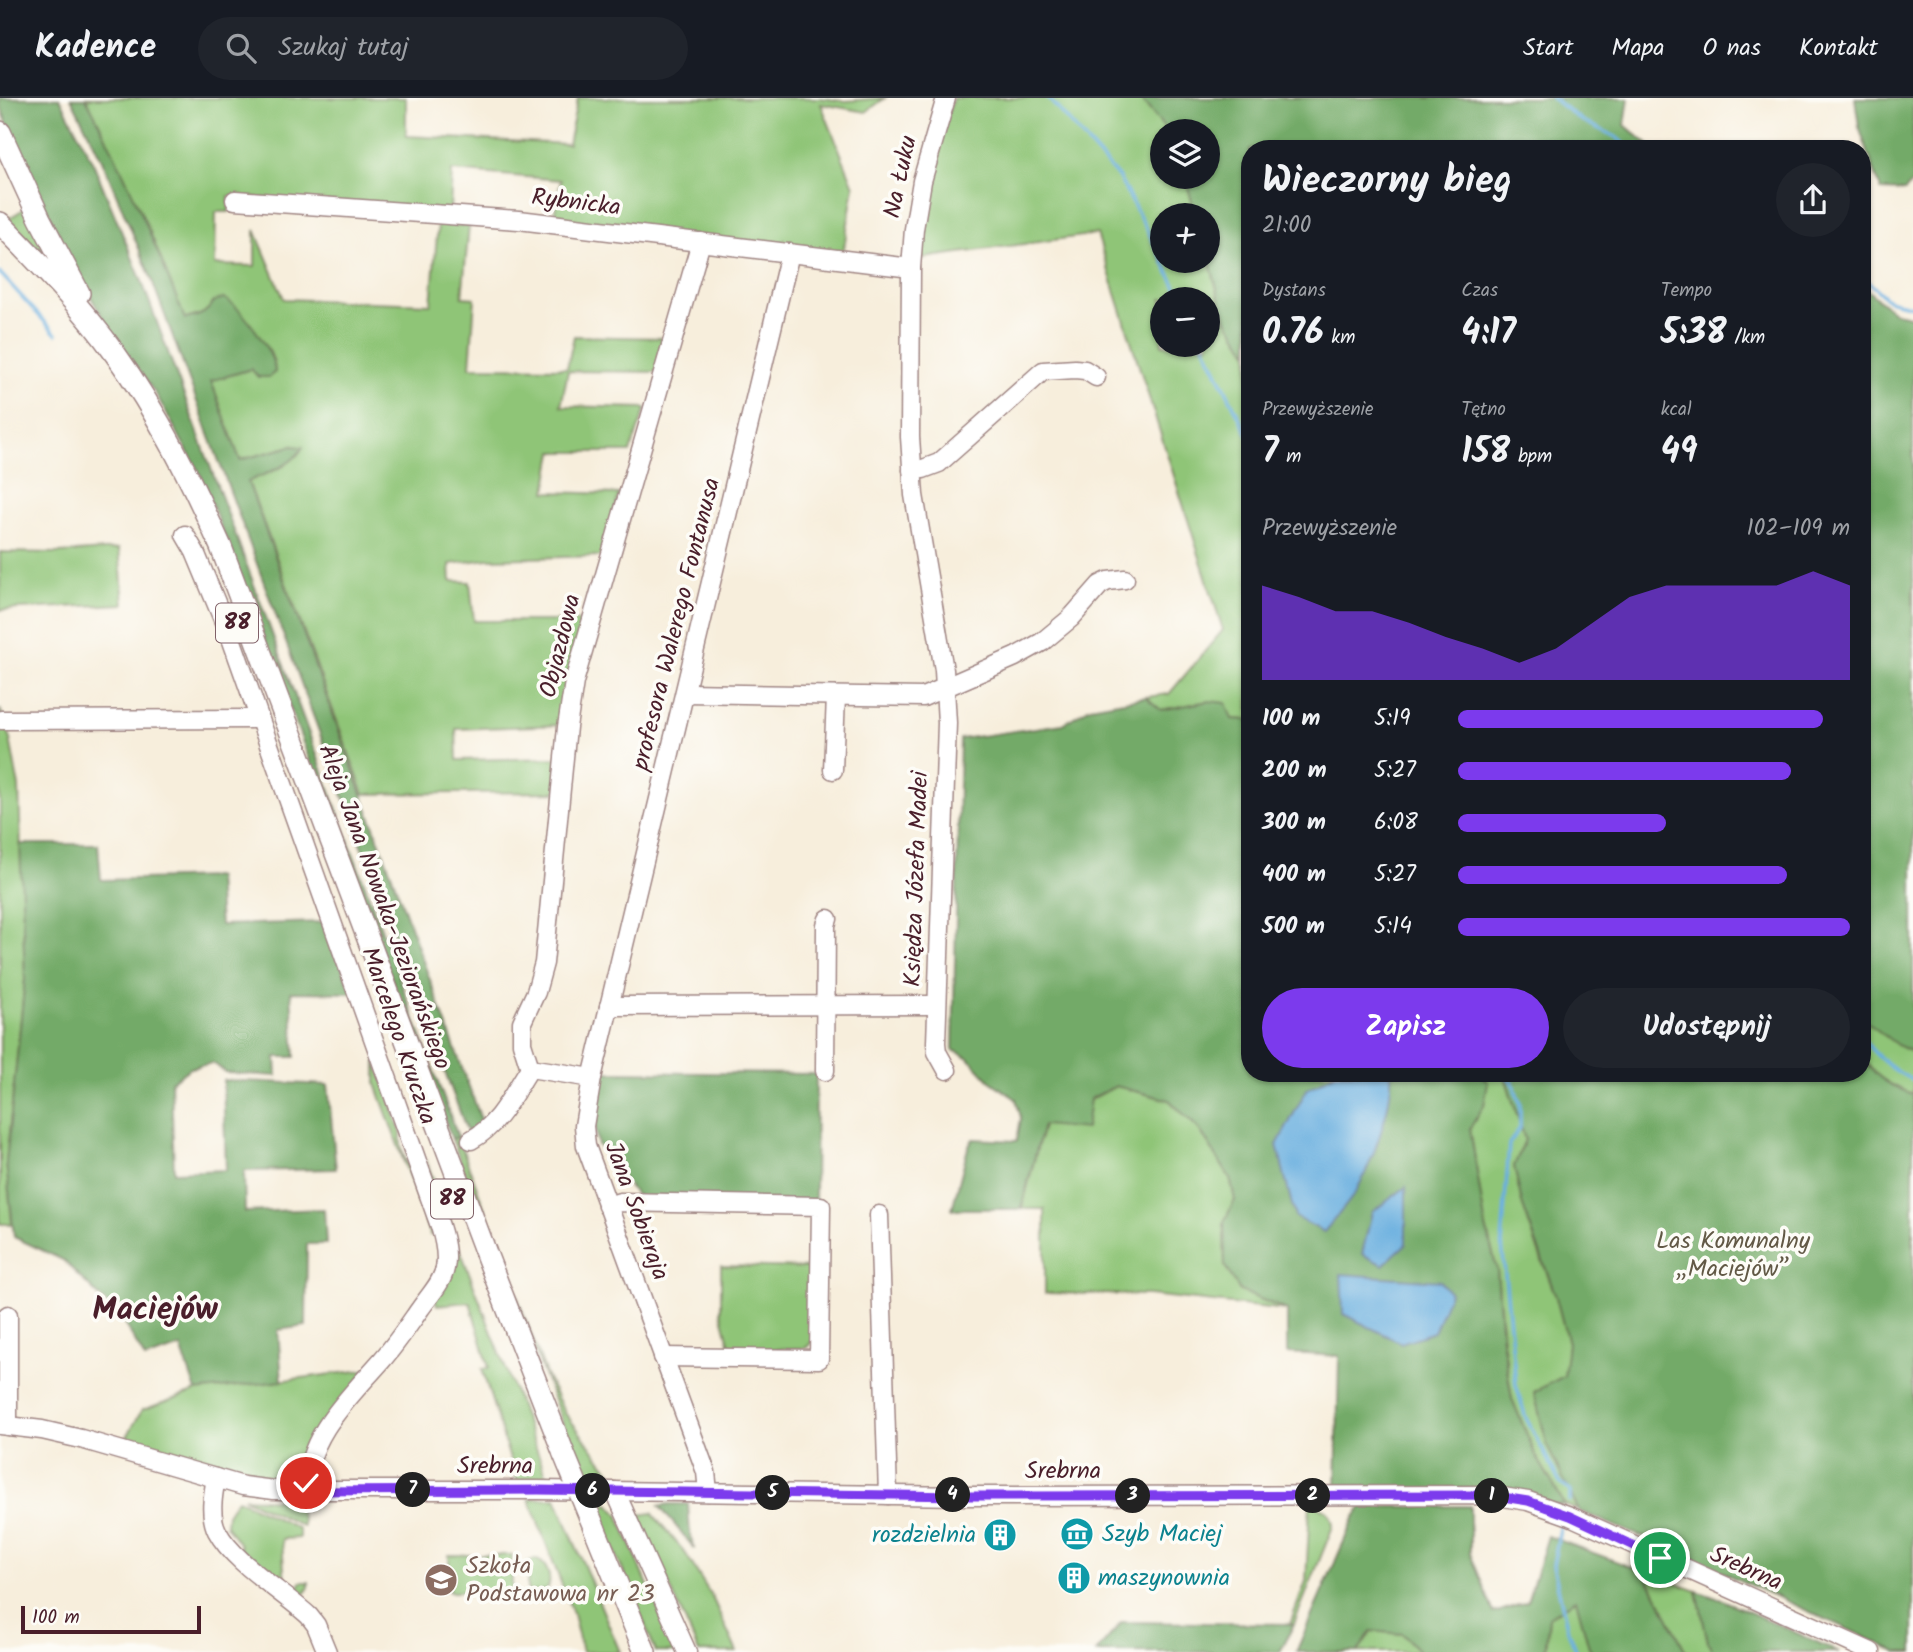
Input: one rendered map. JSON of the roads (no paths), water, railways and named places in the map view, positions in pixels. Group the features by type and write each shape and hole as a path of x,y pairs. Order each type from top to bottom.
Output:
{"main road":[{"path":"0,132 62,263 116,355"},
{"name":"Aleja Jana Nowaka-Jeziorańskiego","path":"0,223 69,295 116,355 169,439 221,547 486,1256 558,1457"},
{"name":"Aleja Jana Nowaka-Jeziorańskiego","path":"0,240 80,327 134,405 183,492 232,610 464,1231 588,1530 645,1652"},
{"name":"Aleja Jana Nowaka-Jeziorańskiego","path":"588,1530 631,1652"}],"street":[{"name":"Na Łuku","path":"911,268 919,194 946,98"},
{"name":"Rybnicka","path":"235,200 519,220 911,268"},
{"name":"Objazdowa","path":"530,1068 522,1042 522,1022 536,992 544,963 572,693 701,242"},
{"name":"profesora Walerego Fontanusa","path":"592,1078 790,253"},
{"name":"Księdza Józefa Madei","path":"911,268 912,470 946,688 947,737 936,1005 937,1052 947,1070"},
{"path":"912,470 932,467 939,463 1043,371 1085,370 1096,377"},
{"name":"Marcelego Kruczka","path":"185,535 195,552 232,641 443,1235 446,1259 444,1272 398,1339 326,1427 311,1459 306,1491"},
{"path":"686,693 914,698 930,695 1042,642 1071,618 1100,585 1125,579"},
{"path":"833,771 835,696"},
{"path":"1,720 259,719"},
{"path":"825,1071 828,919"},
{"path":"609,1006 936,1005"},
{"path":"471,1140 484,1133 496,1120 530,1068 592,1078"},
{"name":"Jana Sobieraja","path":"592,1078 584,1135 607,1206 706,1472 708,1492"},
{"path":"607,1206 620,1202 821,1206 818,1359 663,1357"},
{"path":"880,1215 888,1495"},
{"path":"4,1425 8,1315"},
{"name":"Srebrna","path":"4,1425 82,1439 255,1488 306,1491 1490,1495 1528,1501 1570,1516 1871,1652"},
{"path":"216,1478 212,1500 214,1522 220,1535 242,1559 309,1616 316,1625 327,1652"},
{"path":"615,1491 688,1652"}],"water":[{"path":"1320,1082 1391,1082 1385,1118 1368,1167 1355,1193 1324,1232 1295,1217 1277,1145 1307,1089"},
{"path":"1406,1187 1406,1244 1383,1265 1362,1254 1372,1212"},
{"path":"1341,1274 1440,1281 1450,1293 1434,1332 1401,1343 1343,1314"}],"waterway":[{"path":"1048,98 1119,178 1150,236"},
{"path":"1552,98 1581,120 1620,140"},
{"path":"0,273 56,334"},
{"path":"1169,273 1176,287"},
{"path":"1871,284 1888,300 1913,306"},
{"path":"1210,357 1241,421"},
{"path":"1871,1049 1884,1062 1913,1080"},
{"path":"1512,1082 1520,1103 1520,1128 1509,1144 1502,1244 1516,1385 1526,1418 1560,1483 1570,1491 1570,1501"},
{"path":"1561,1524 1553,1565 1568,1631 1576,1652"}],"place":[{"name":"Szyb Maciej","path":"1077,1534"},
{"name":"rozdzielnia","path":"1000,1535"},
{"name":"maszynownia","path":"1074,1578"},
{"name":"Szkoła Podstawowa nr 23","path":"441,1580"}],"district":[{"name":"Maciejów","path":"155,1310"}],"park label":[{"name":"Las Komunalny „Maciejów”","path":"1733,1255"}]}
